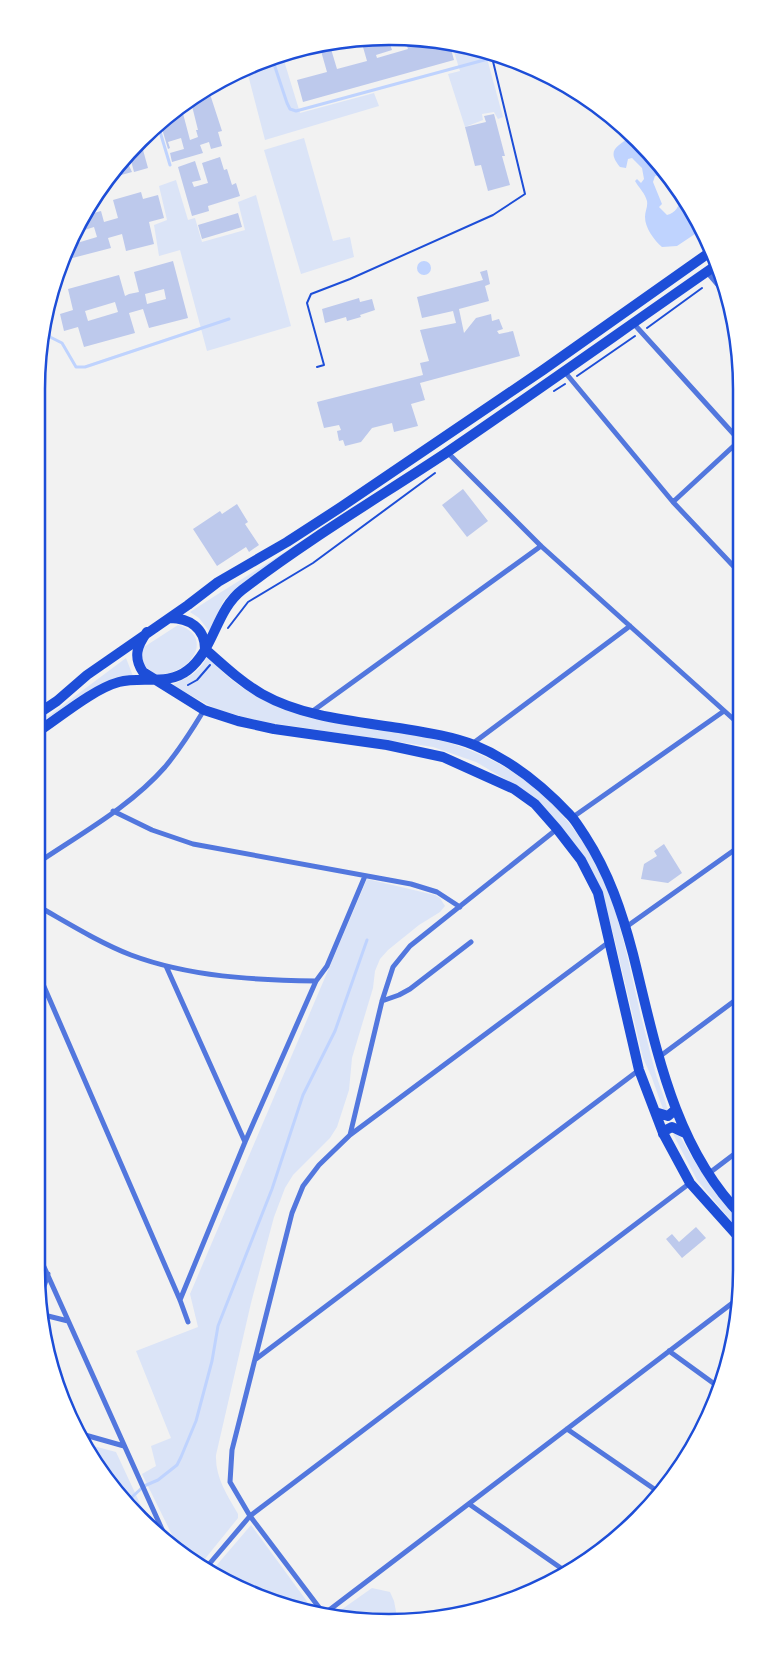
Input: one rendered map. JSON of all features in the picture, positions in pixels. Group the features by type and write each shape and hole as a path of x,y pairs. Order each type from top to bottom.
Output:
{"main road":[{"path":"45,710 87,674 170,618 218,582 287,542 370,488 543,370 706,255"},
{"path":"45,727 94,693 117,682 172,678 181,675 197,662 206,649 228,606 240,592 286,558 447,452 563,371 637,328 710,276 713,272"},
{"path":"170,618 180,618 194,624 204,638 206,649 226,669 263,694 281,703 310,713 425,732 472,744 505,761 543,787 573,817 599,857 614,891 626,927 659,1057 675,1110 685,1133 708,1174 733,1205"},
{"path":"147,632 138,646 136,658 143,672 204,710 238,721 274,729 387,745 443,757 491,777 514,789 534,804 557,829 581,860 598,893 639,1070 663,1134 690,1184 733,1231"},
{"path":"655,1112 668,1116 675,1110"},
{"path":"663,1134 672,1127 685,1133"}],"street":[{"path":"710,276 716,283"},
{"path":"637,328 733,434"},
{"path":"563,371 673,502 733,565"},
{"path":"673,502 733,447"},
{"path":"447,452 541,546 733,719"},
{"path":"310,713 541,546"},
{"path":"472,744 630,626"},
{"path":"45,858 114,811 147,785 165,767 185,741 204,710"},
{"path":"573,817 724,711"},
{"path":"114,811 152,830 193,844 411,884 437,892 460,907"},
{"path":"350,1135 382,1001 393,967 410,946 557,829"},
{"path":"626,927 733,851"},
{"path":"180,1300 246,1142 316,982 327,966 365,876"},
{"path":"45,910 98,940 131,955 166,966 233,977 316,982"},
{"path":"318,1606 250,1516 230,1482 232,1450 292,1213 303,1186 319,1166 350,1135 609,941"},
{"path":"382,1001 399,995 410,988 472,942"},
{"path":"166,966 246,1142"},
{"path":"45,989 188,1322"},
{"path":"659,1057 733,1002"},
{"path":"256,1359 639,1070"},
{"path":"708,1174 733,1155"},
{"path":"210,1563 250,1516 690,1184"},
{"path":"45,1268 161,1528"},
{"path":"46,1282 48,1274"},
{"path":"331,1609 731,1304"},
{"path":"48,1316 68,1321"},
{"path":"669,1351 714,1384"},
{"path":"567,1429 654,1489"},
{"path":"88,1436 124,1446"},
{"path":"468,1504 561,1568"}],"path":[{"path":"317,367 324,365 307,304 311,294 350,279 493,215 525,194 493,61"},
{"path":"574,378 637,328 710,276"},
{"path":"225,631 248,602 313,562 440,469"},
{"path":"188,685 197,680 212,663"}],"shaded area":[{"path":"454,52 487,60 503,117 498,119 494,112 482,114 483,120 465,127 448,74 460,71"},
{"path":"284,61 300,113 374,93 379,106 265,140 248,75 278,63"},
{"path":"304,138 333,241 350,237 354,257 301,274 264,150"},
{"path":"176,180 188,220 195,218 202,242 245,230 238,202 256,195 291,326 207,351 180,250 159,256 154,225 167,220 159,186"},
{"path":"296,545 230,594 224,600 209,631 199,618 190,612 218,594"},
{"path":"178,625 192,632 195,637 197,643 194,655 181,668 157,675 143,665 141,652 144,647"},
{"path":"208,654 230,679 278,707 447,742 490,759 527,782 543,795 573,828 595,861 606,884 621,932 653,1064 668,1111 664,1112 643,1058 614,937 595,877 517,786 476,762 433,747 258,721 216,709 171,685 198,670"},
{"path":"126,658 133,676 120,678 98,686 47,717"},
{"path":"367,879 435,895 440,898 445,906 440,912 419,925 388,950 380,959 375,971 373,988 352,1058 349,1090 337,1127 330,1138 293,1175 285,1188 274,1217 251,1303 216,1455 217,1471 226,1493 238,1514 238,1518 204,1560 174,1538 142,1474 156,1466 151,1446 171,1438 136,1351 198,1327 190,1294"},
{"path":"673,1134 680,1136 708,1181 733,1212 733,1223 697,1180"},
{"path":"94,1446 116,1452 143,1510 116,1479"},
{"path":"251,1525 309,1604 257,1588 215,1567"},
{"path":"372,1588 390,1592 396,1614 367,1613 340,1610"}],"water":[{"path":"626,140 648,162 658,175 655,176 653,182 662,204 659,207 667,215 674,212 679,204 696,233 677,246 662,247 653,237 645,221 647,201 635,181 637,179 641,183 644,179 642,168 632,158 628,159 626,168 620,167 614,157 615,149"},
{"path":"421,261 427,261 431,268 427,275 421,275 417,271 417,265"}],"building":[{"path":"390,45 392,50 376,55 377,58 408,49 407,46 452,51 454,60 303,102 297,80 327,72 321,52 331,50 337,69 367,61 363,46"},
{"path":"210,95 222,131 218,132 222,146 211,149 209,142 200,145 203,153 172,162 170,153 184,149 181,138 168,142 170,148 168,149 162,130 183,114 190,140 198,137 196,130 198,130 192,107"},
{"path":"494,114 510,185 488,191 481,165 475,166 465,127 486,122 484,116"},
{"path":"143,149 148,168 134,172 131,161"},
{"path":"220,157 224,170 227,169 232,185 236,183 240,196 208,206 209,211 192,216 178,167 195,161 201,180 192,182 194,187 208,183 202,163"},
{"path":"128,164 132,172 120,176"},
{"path":"141,192 143,199 158,195 164,218 149,222 154,244 126,251 122,234 108,238 111,248 70,259 77,243 97,237 94,227 84,230 93,213 101,211 104,222 118,218 113,200"},
{"path":"238,213 242,227 202,239 198,225"},
{"path":"173,261 188,318 149,328 143,309 129,313 135,333 84,347 78,327 64,331 60,314 73,310 68,289 119,275 125,296 139,292 134,272","holes":["164,289 166,299 147,304 145,294","115,302 118,312 88,321 85,311"]},
{"path":"487,270 490,284 485,286 489,301 459,309 464,333 476,318 491,314 492,321 499,319 503,329 497,331 499,334 513,331 520,356 420,383 425,400 411,404 418,426 394,432 392,423 372,428 361,442 345,446 343,440 339,441 337,431 341,430 339,425 324,428 317,402 423,375 420,363 429,361 420,330 456,323 453,311 422,318 417,297 483,280 480,272"},
{"path":"359,298 360,302 372,299 375,310 347,321 346,317 325,323 322,309"},
{"path":"463,489 488,521 467,537 442,505"},
{"path":"237,504 248,522 245,524 259,545 249,552 246,547 217,566 193,529 220,511 222,514"},
{"path":"664,844 682,873 668,883 641,879 644,864 657,856 654,851"},
{"path":"696,1227 706,1238 682,1258 666,1239 672,1234 679,1242"}],"waterway":[{"path":"274,64 287,103 290,109 296,111 487,59"},
{"path":"160,132 170,165"},
{"path":"50,335 62,343 76,367 85,367 229,319"},
{"path":"131,1498 144,1486 158,1480 177,1465 181,1457 196,1421 212,1361 218,1326 272,1189 303,1095 335,1031 367,940"}]}
